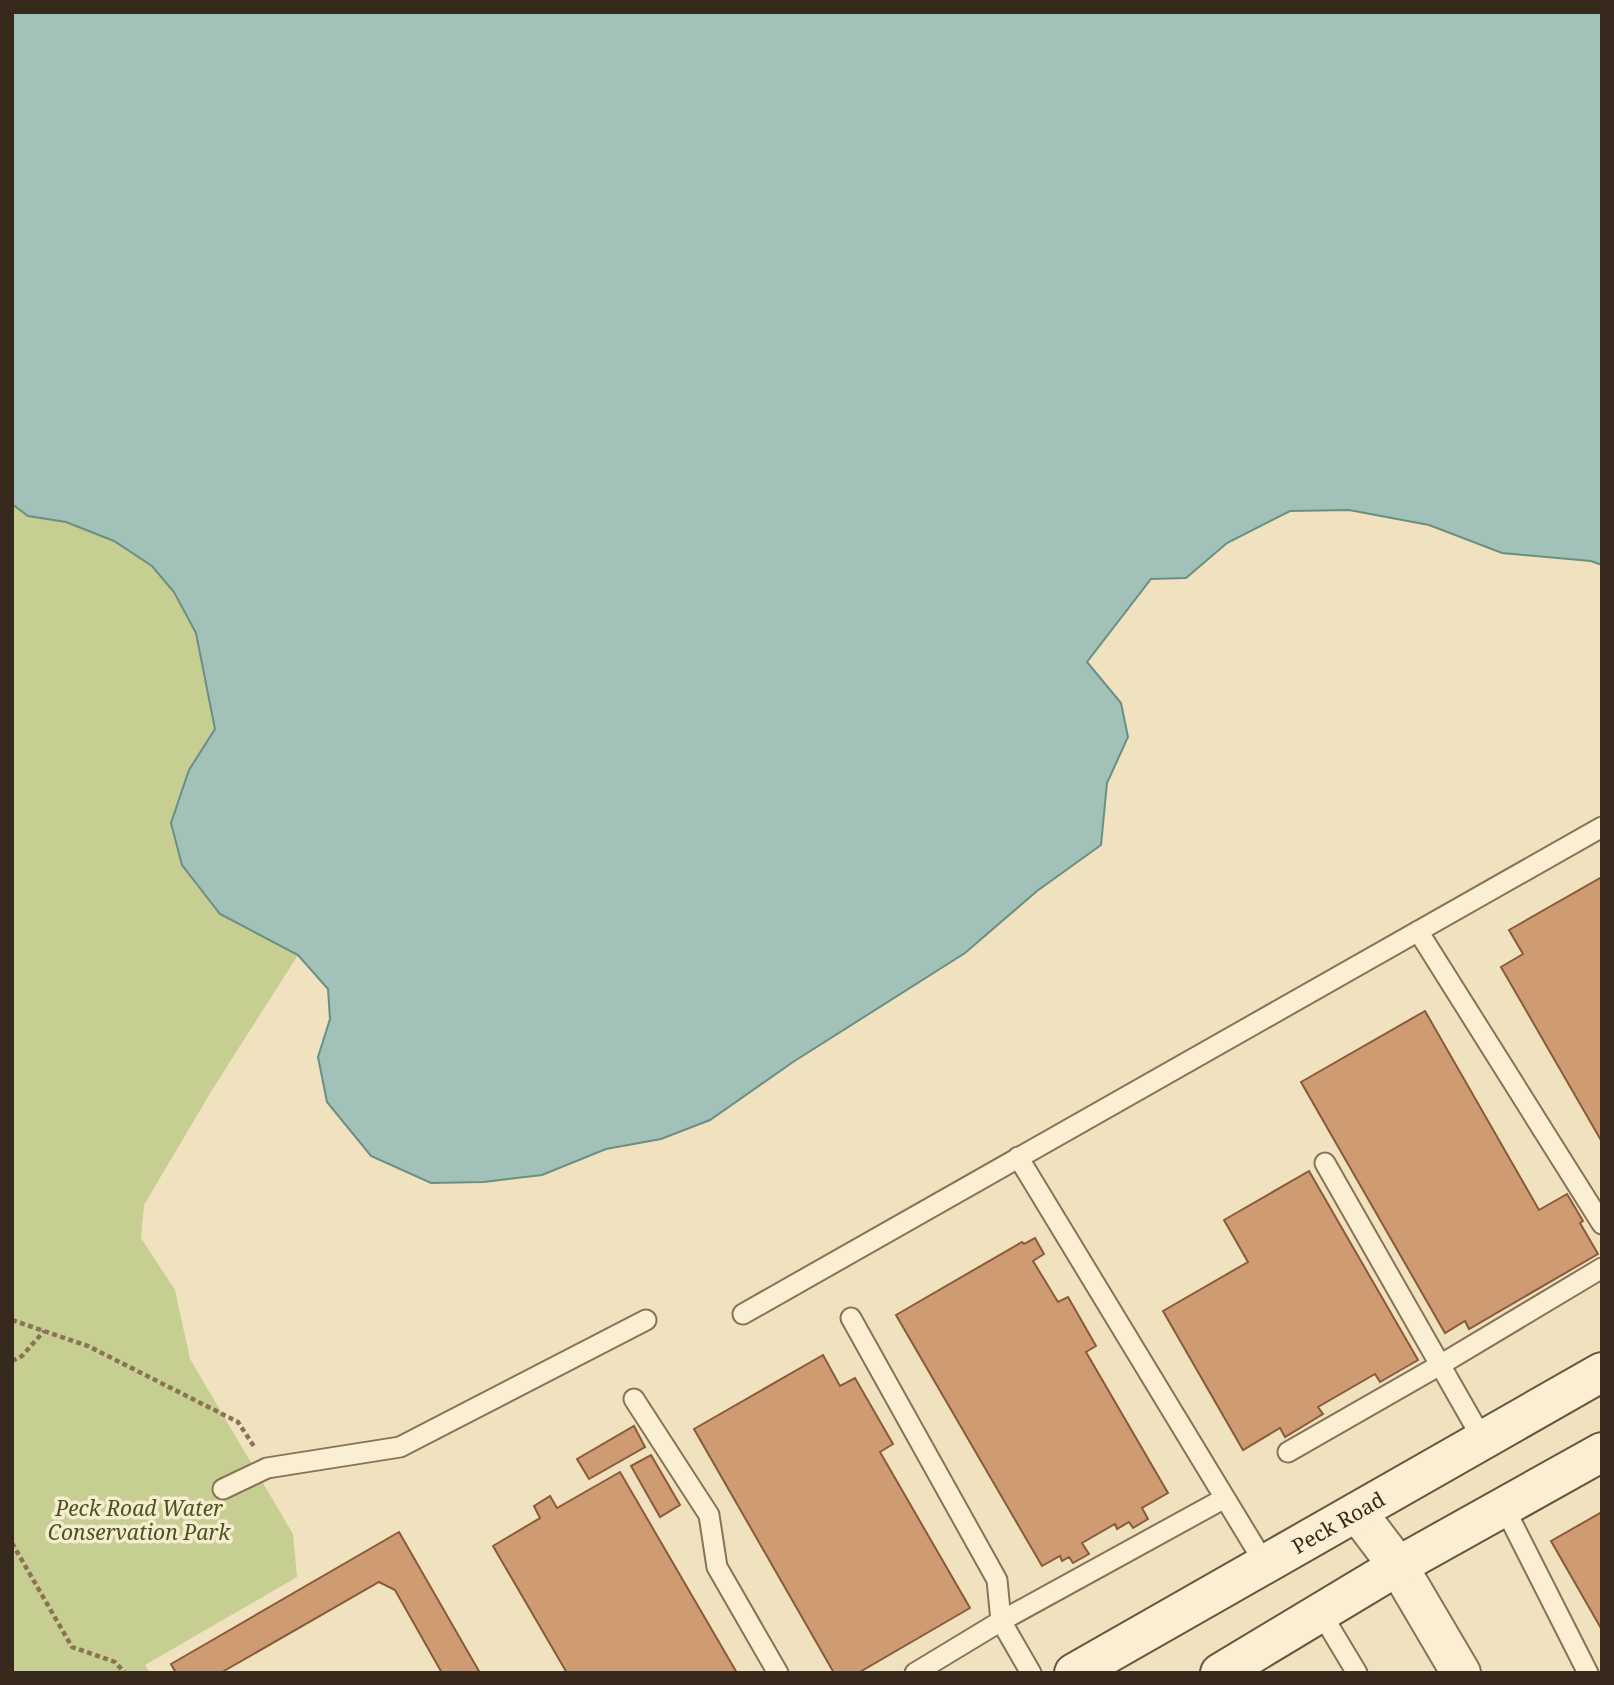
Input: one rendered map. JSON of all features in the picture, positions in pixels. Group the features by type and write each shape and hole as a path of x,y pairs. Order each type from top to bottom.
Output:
{"main road":[{"name":"Peck Road","path":"1074,1673 1602,1372"},
{"path":"1220,1673 1398,1566 1602,1452"},
{"path":"1357,1512 1398,1566 1461,1673"}],"lane":[{"path":"743,1314 1602,827"},
{"path":"1418,931 1602,1224"},
{"path":"1018,1157 1265,1564"},
{"path":"1325,1163 1483,1440"},
{"path":"1288,1452 1602,1268"},
{"path":"850,1318 997,1580 1002,1621 1031,1673"},
{"path":"223,1489 267,1468 400,1447 646,1320"},
{"path":"634,1399 709,1515 717,1567 778,1673"},
{"path":"915,1673 1002,1621 1226,1498"},
{"path":"1504,1507 1588,1673"},
{"path":"1321,1613 1357,1673"}],"path":[{"path":"12,1320 88,1346 238,1422 267,1468"},
{"path":"12,1361 22,1356 44,1331"},
{"path":"12,1543 72,1647 115,1662 125,1673"}],"green space":[{"name":"Peck Road Water Conservation Park","path":"12,504 28,516 66,522 114,541 152,566 174,592 196,633 215,730 189,770 220,914 298,955 212,1090 144,1205 141,1238 175,1290 190,1359 293,1534 297,1577 145,1665 150,1673 12,1673"}],"water":[{"path":"12,12 1602,12 1602,565 1591,561 1502,553 1429,525 1349,510 1290,511 1227,543 1186,578 1151,579 1087,662 1121,703 1128,737 1107,783 1101,845 1037,891 965,953 793,1062 710,1120 661,1139 606,1149 542,1175 484,1182 431,1183 371,1156 327,1102 318,1057 330,1019 328,989 298,955 220,914 182,865 171,823 189,770 215,729 196,633 174,592 152,566 114,541 66,522 28,516 12,504"}],"building":[{"path":"1602,877 1602,1142 1501,967 1523,954 1509,930"},
{"path":"1425,1011 1539,1210 1567,1194 1598,1254 1469,1329 1465,1321 1445,1333 1301,1082"},
{"path":"1309,1171 1418,1360 1380,1382 1375,1374 1318,1407 1323,1414 1285,1437 1280,1428 1243,1450 1163,1311 1248,1262 1224,1220"},
{"path":"1035,1238 1044,1254 1033,1261 1058,1302 1068,1297 1096,1346 1086,1352 1168,1493 1142,1508 1148,1519 1133,1528 1129,1522 1117,1529 1115,1524 1082,1543 1089,1554 1073,1563 1069,1557 1062,1561 1060,1556 1042,1566 896,1315 1022,1242 1024,1244"},
{"path":"823,1355 840,1386 855,1378 893,1444 880,1452 970,1608 858,1673 834,1673 694,1429"},
{"path":"634,1426 645,1447 589,1479 577,1459"},
{"path":"651,1455 680,1505 660,1517 631,1466"},
{"path":"620,1472 737,1673 567,1673 493,1546 540,1518 534,1506 550,1496 557,1508"},
{"path":"1602,1512 1602,1630 1551,1541"},
{"path":"399,1532 480,1673 442,1673 395,1590 379,1582 224,1673 176,1673 171,1664"}]}
